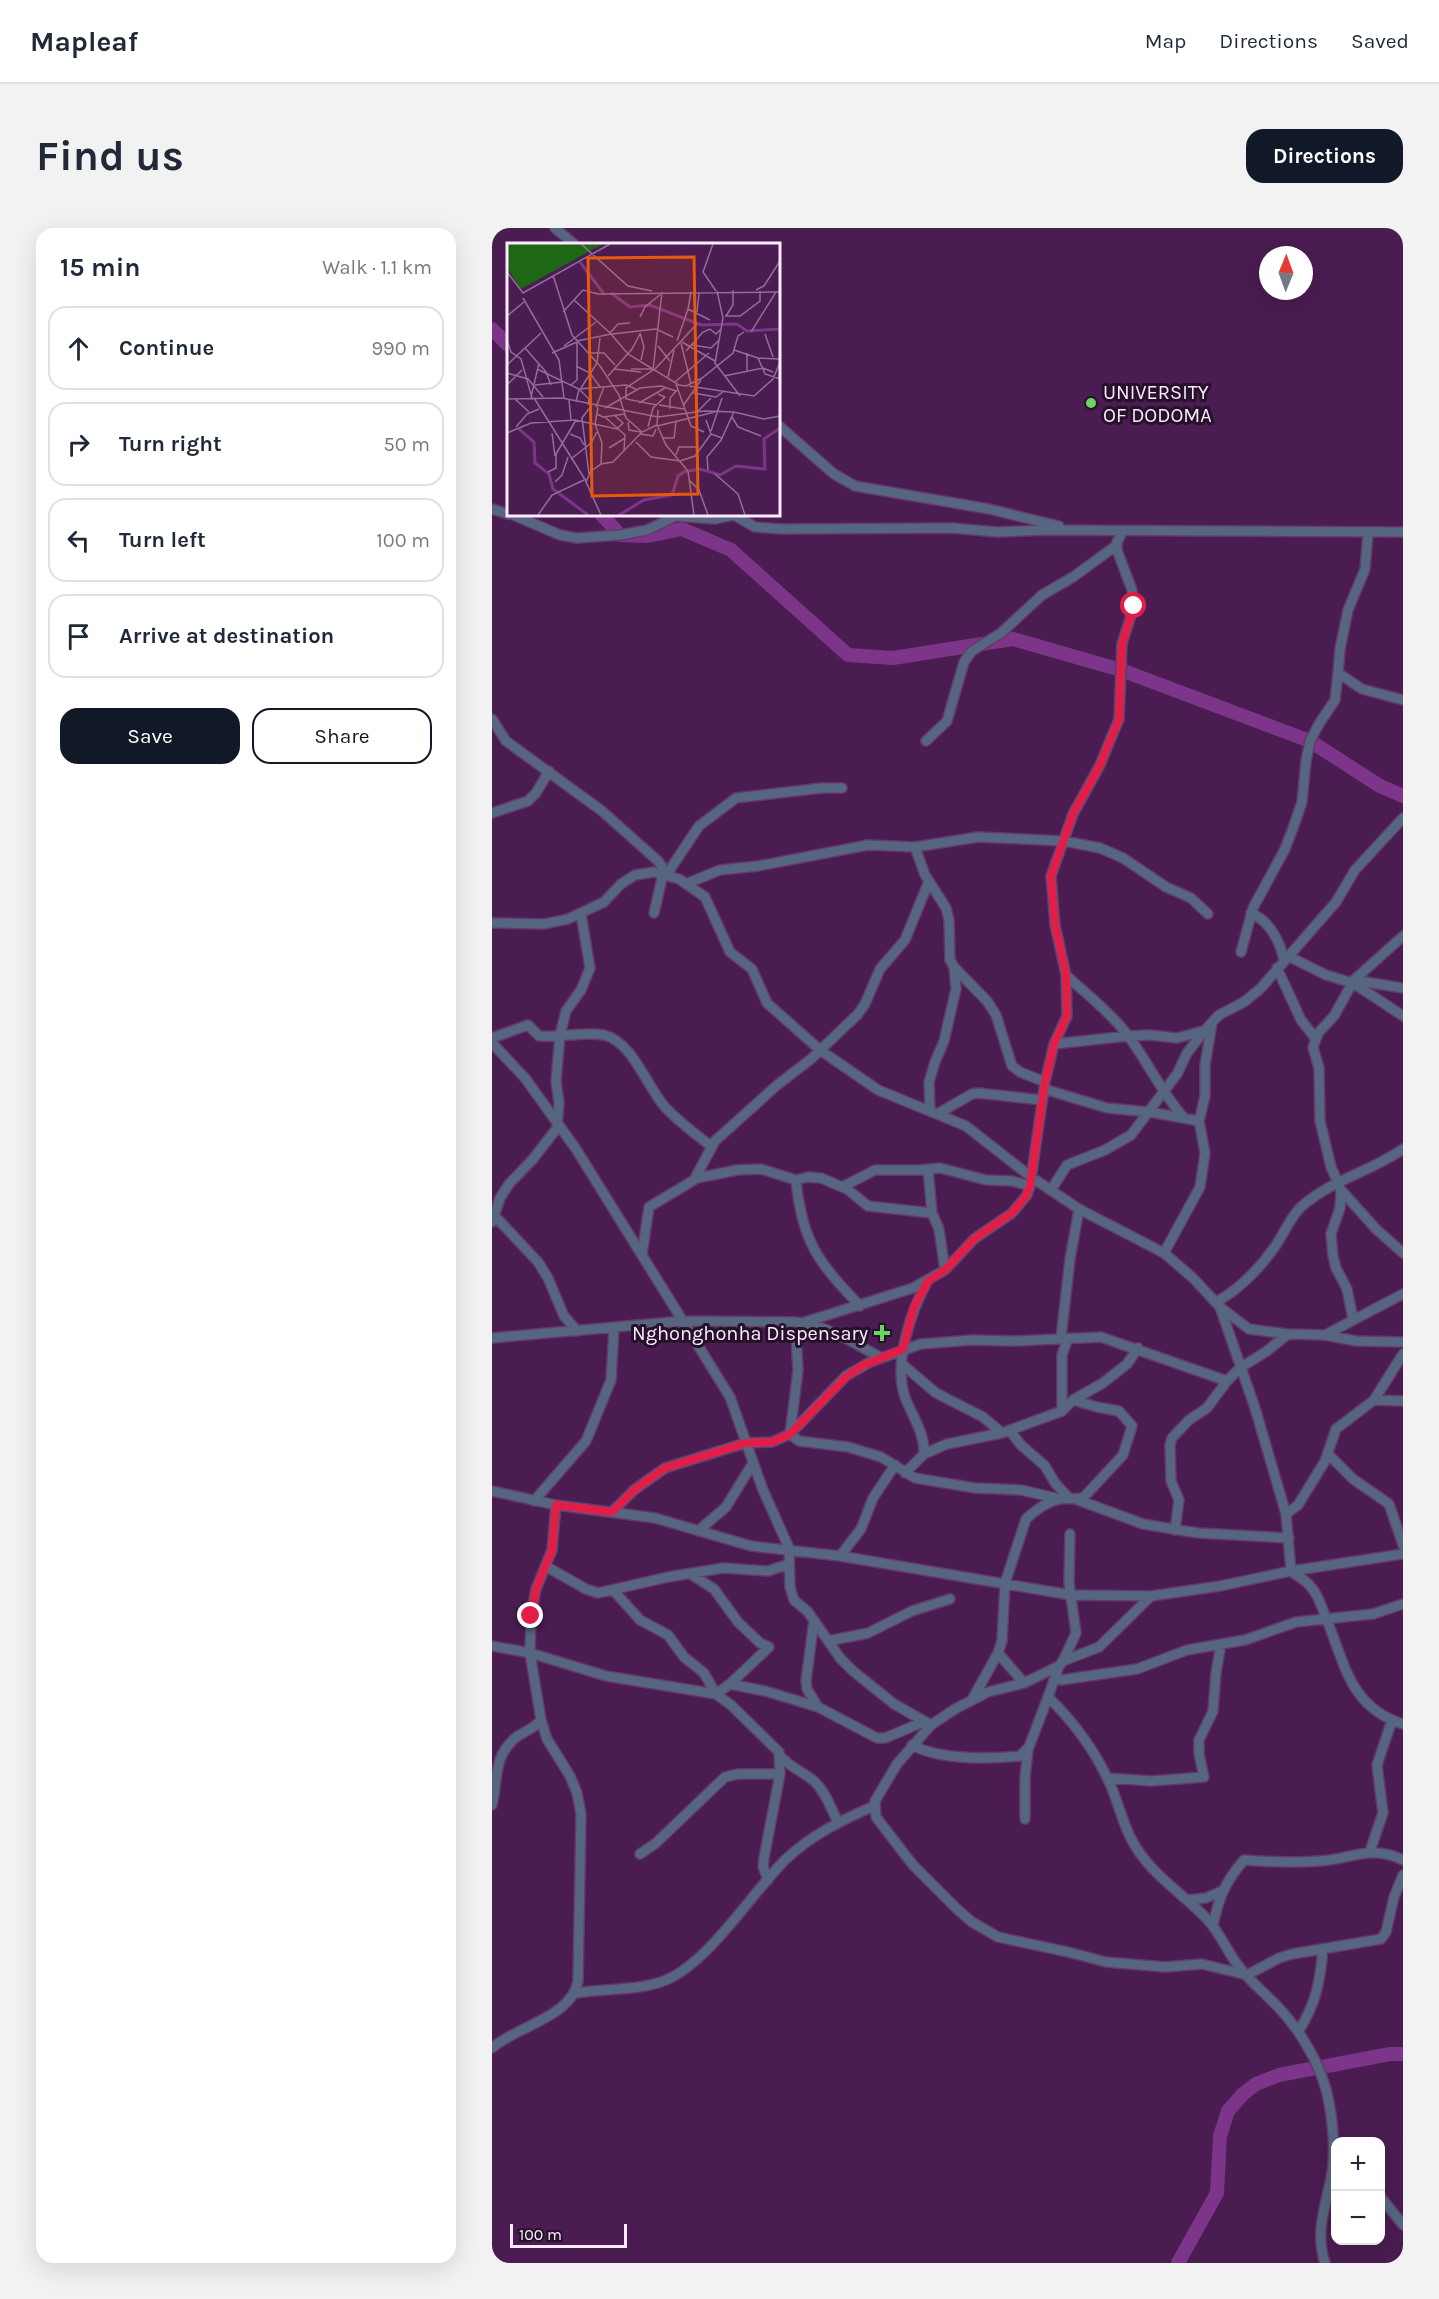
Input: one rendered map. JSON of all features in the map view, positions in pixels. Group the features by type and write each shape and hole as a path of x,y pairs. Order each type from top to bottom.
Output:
{"street":[{"path":"555,228 573,243"},
{"path":"780,427 834,474 855,486 989,509 1077,530"},
{"path":"492,509 507,513"},
{"path":"515,516 560,535 577,538 647,530 676,516 715,519 729,516"},
{"path":"736,516 755,527 781,530 953,528 997,532 1077,530 1403,532"},
{"path":"492,1338 684,1322 805,1322 860,1306 928,1281 945,1270 974,1239 1012,1213 1026,1196 1031,1181 1044,1085 1054,1044 1067,1016 1066,975 1055,925 1051,876 1073,814 1100,765 1119,719 1122,644 1132,615 1134,600 1117,545 1118,538 1123,531"},
{"path":"1241,952 1251,913 1285,849 1302,802 1305,761 1310,741 1335,700 1340,649 1348,610 1365,569 1368,533"},
{"path":"926,741 946,721 964,662 972,651 1001,633 1042,595 1073,577 1117,545"},
{"path":"1338,673 1362,689 1403,700"},
{"path":"492,719 506,741 602,810 658,861 665,874"},
{"path":"492,813 528,801 536,793 549,771"},
{"path":"654,913 665,874 679,859 699,826 736,798 822,788 842,788"},
{"path":"1051,1190 1067,1165 1120,1143 1131,1135 1164,1093 1180,1069 1187,1053 1204,1030 1219,1016 1256,993 1336,902 1354,870 1403,818"},
{"path":"688,883 720,870 758,866 877,844 915,847 969,838 1064,841 1100,848 1123,858 1166,886 1191,898 1208,914"},
{"path":"915,847 925,875 946,908 950,920 950,960 987,1001 996,1015 1012,1066 1044,1085 1107,1108 1150,1112 1199,1121"},
{"path":"492,923 544,924 568,919 604,902 621,884 635,875 644,873 665,874 688,883 705,897 730,952 752,969 767,1003 820,1050 878,1090 966,1126 1031,1181 1164,1253 1218,1304 1249,1329 1288,1334 1325,1335 1356,1341 1403,1342"},
{"path":"642,1254 649,1207 686,1187 697,1178 711,1146 776,1086 820,1050 851,1021 865,1004 880,969 905,940 929,881"},
{"path":"1251,913 1268,925 1286,958 1326,975 1403,988"},
{"path":"577,1330 564,1316 549,1278 538,1262 493,1217 500,1198 509,1184 555,1132 559,1102 556,1083 560,1035 568,1006 581,990 589,973 590,963 581,914"},
{"path":"1403,936 1353,981 1334,1016 1319,1032 1313,1047 1319,1068 1320,1121 1331,1167 1339,1185 1376,1230 1403,1253"},
{"path":"933,1112 929,1082 934,1062 945,1041 956,994 954,967"},
{"path":"1277,968 1301,1020 1316,1039"},
{"path":"1066,975 1119,1024 1164,1093 1184,1118"},
{"path":"1353,981 1403,1016"},
{"path":"1164,1253 1200,1187 1205,1154 1199,1121 1212,1023"},
{"path":"492,1038 525,1025 530,1026 539,1036 597,1034 616,1040 631,1056 665,1107 677,1120 711,1146"},
{"path":"1054,1044 1128,1036 1150,1035 1177,1038 1204,1030"},
{"path":"492,1043 525,1078 557,1121 730,1397 753,1463 789,1548 791,1596 814,1620 853,1671 894,1704 927,1723"},
{"path":"933,1112 978,1093 1042,1100"},
{"path":"1218,1304 1260,1264 1301,1208 1326,1187 1339,1185 1403,1149"},
{"path":"697,1178 754,1168 772,1171 796,1180 807,1177 821,1178 842,1187 868,1206 932,1213"},
{"path":"842,1187 875,1170 948,1168 986,1180 1031,1181"},
{"path":"928,1169 932,1213 939,1229 945,1270"},
{"path":"796,1180 801,1220 813,1250 860,1306"},
{"path":"1339,1185 1340,1208 1331,1234 1333,1256 1336,1268 1347,1289 1353,1319"},
{"path":"1062,1411 1062,1355 1070,1260 1079,1209"},
{"path":"924,1454 923,1439 903,1390 903,1349 914,1307 928,1281"},
{"path":"1325,1335 1403,1294"},
{"path":"1218,1304 1264,1438 1286,1514 1291,1571"},
{"path":"805,1322 837,1334 882,1358"},
{"path":"790,1434 798,1371 796,1337 805,1322"},
{"path":"534,1501 586,1442 611,1380 614,1328"},
{"path":"1175,1530 1179,1500 1171,1481 1171,1441 1189,1420 1207,1408 1240,1368 1288,1334"},
{"path":"612,1512 634,1490 660,1471 746,1443 770,1443 790,1434 846,1377 862,1366 903,1349 954,1340 1014,1341 1101,1337 1138,1348 1227,1381"},
{"path":"905,1473 924,1454 947,1444 1006,1432 1062,1411 1073,1400 1103,1383 1127,1364 1138,1348"},
{"path":"892,1353 936,1393 983,1417 1006,1432 1045,1466 1055,1483 1069,1499"},
{"path":"1286,1514 1298,1505 1328,1454 1336,1429 1374,1400 1403,1354"},
{"path":"971,1701 984,1681 1002,1641 1005,1583 1026,1519 1032,1513 1087,1494 1123,1455 1132,1426 1119,1410 1073,1400"},
{"path":"1374,1400 1403,1401"},
{"path":"790,1434 798,1441 848,1447 881,1458 915,1478 950,1485 1011,1489 1069,1499 1137,1522 1175,1530 1289,1538"},
{"path":"1328,1454 1353,1479 1389,1504 1403,1545"},
{"path":"698,1531 726,1507 753,1463"},
{"path":"840,1556 861,1529 868,1507 895,1465"},
{"path":"492,1502 496,1492 556,1505 655,1518 752,1546 789,1548 1071,1595 1151,1596 1403,1554"},
{"path":"556,1505 552,1550 547,1567 536,1589 532,1610 530,1653 541,1720 547,1739 570,1776 577,1793 581,1815 576,1993"},
{"path":"1025,1819 1028,1749 1054,1677 1076,1633 1069,1562 1070,1534"},
{"path":"547,1567 586,1589 598,1593 668,1577 692,1575 723,1568 756,1572 768,1571 789,1564"},
{"path":"1291,1571 1313,1589 1334,1636 1344,1670 1352,1684 1372,1708 1403,1724"},
{"path":"492,1646 530,1653 606,1676 716,1694 730,1684 769,1647 760,1643 738,1622 714,1589 692,1575"},
{"path":"614,1591 640,1620 668,1635 684,1657 704,1673 716,1694 775,1747 780,1756 793,1768 814,1781 838,1822"},
{"path":"730,1684 765,1691 818,1707 877,1738 885,1738 927,1723 997,1689 1024,1683 1061,1663 1099,1647 1151,1596"},
{"path":"828,1641 868,1634 912,1611 950,1599"},
{"path":"1054,1677 1061,1680 1127,1671 1152,1665 1187,1650 1255,1637 1296,1622 1373,1614 1403,1604"},
{"path":"814,1620 806,1683 818,1707"},
{"path":"1107,1778 1152,1781 1204,1777 1198,1740 1213,1711 1221,1644"},
{"path":"998,1653 1024,1683"},
{"path":"1048,1697 1084,1737 1107,1778 1137,1850 1147,1863 1213,1925 1237,1964 1279,2007 1298,2032 1318,2068 1326,2092 1332,2137"},
{"path":"492,1805 499,1761 512,1740 532,1730 541,1720"},
{"path":"1370,1851 1383,1814 1377,1766 1392,1720"},
{"path":"927,1723 897,1764 874,1806 874,1813 913,1865 966,1917 998,1937 1106,1962 1165,1967 1202,1964 1247,1975 1280,1958 1381,1939 1386,1932 1394,1897 1403,1875"},
{"path":"912,1744 926,1750 969,1757 1020,1756 1028,1749"},
{"path":"768,1880 763,1866 780,1774 780,1756"},
{"path":"640,1854 656,1843 725,1777 738,1774 780,1774"},
{"path":"492,2048 514,2033 559,2009 576,1993 648,1985 675,1975 719,1935 804,1843 838,1822 874,1806"},
{"path":"1213,1925 1222,1891 1229,1876 1244,1860 1280,1863 1323,1861 1370,1851 1403,1860"},
{"path":"1187,1900 1206,1898 1222,1891"},
{"path":"1298,2032 1313,2006 1320,1979 1323,1949"},
{"path":"1325,2263 1320,2232 1331,2178"},
{"path":"1385,2202 1403,2225"}],"waterway":[{"path":"492,329 507,344"},
{"path":"603,516 620,535 648,536 682,529 731,550 848,655 893,658 1013,639 1121,670 1310,741 1380,786 1403,796"},
{"path":"1178,2263 1217,2193 1220,2136 1228,2111 1243,2094 1256,2084 1279,2075 1390,2054 1403,2054"}],"place":[{"name":"UNIVERSITY OF DODOMA","path":"1091,403"},
{"name":"Nghonghonha Dispensary","path":"882,1333"}],"route":[{"path":"531,1616 536,1589 547,1567 552,1550 556,1505 612,1512 634,1490 665,1468 746,1443 772,1442 790,1434 846,1377 870,1362 903,1349 914,1307 928,1281 945,1270 974,1239 1012,1213 1029,1191 1045,1082 1054,1044 1067,1016 1066,975 1055,925 1051,876 1073,814 1100,765 1119,719 1122,644 1134,606"}]}
